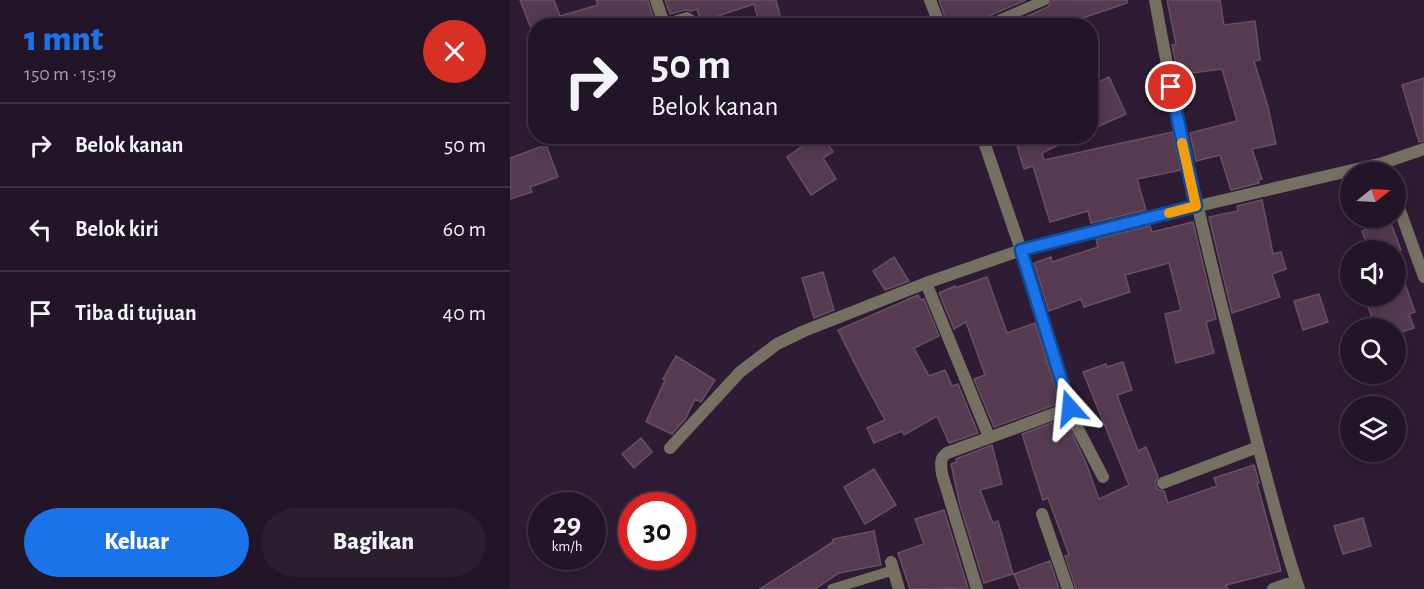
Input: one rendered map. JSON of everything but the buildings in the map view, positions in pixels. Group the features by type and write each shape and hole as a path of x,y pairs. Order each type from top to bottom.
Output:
{"street":[{"path":"656,0 660,18"},
{"path":"930,0 937,18"},
{"path":"1155,0 1166,67 1196,206 1258,447 1297,585 1273,589"},
{"path":"985,144 1021,250 1070,408 1086,448 1103,477"},
{"path":"1397,162 1424,149"},
{"path":"670,448 740,372 777,344 926,282 1021,250 1196,206 1340,177"},
{"path":"1406,227 1424,277"},
{"path":"926,282 989,437"},
{"path":"977,589 940,462 942,458 947,453 1070,408"},
{"path":"1163,483 1258,447"},
{"path":"1042,514 1068,589"},
{"path":"892,566 899,589"}],"lane":[{"path":"1003,18 1045,0"},
{"path":"832,589 892,566"}],"slow traffic":[{"path":"1169,213 1196,206 1182,143"}],"route":[{"path":"1070,408 1021,250 1196,206 1171,87"}]}
